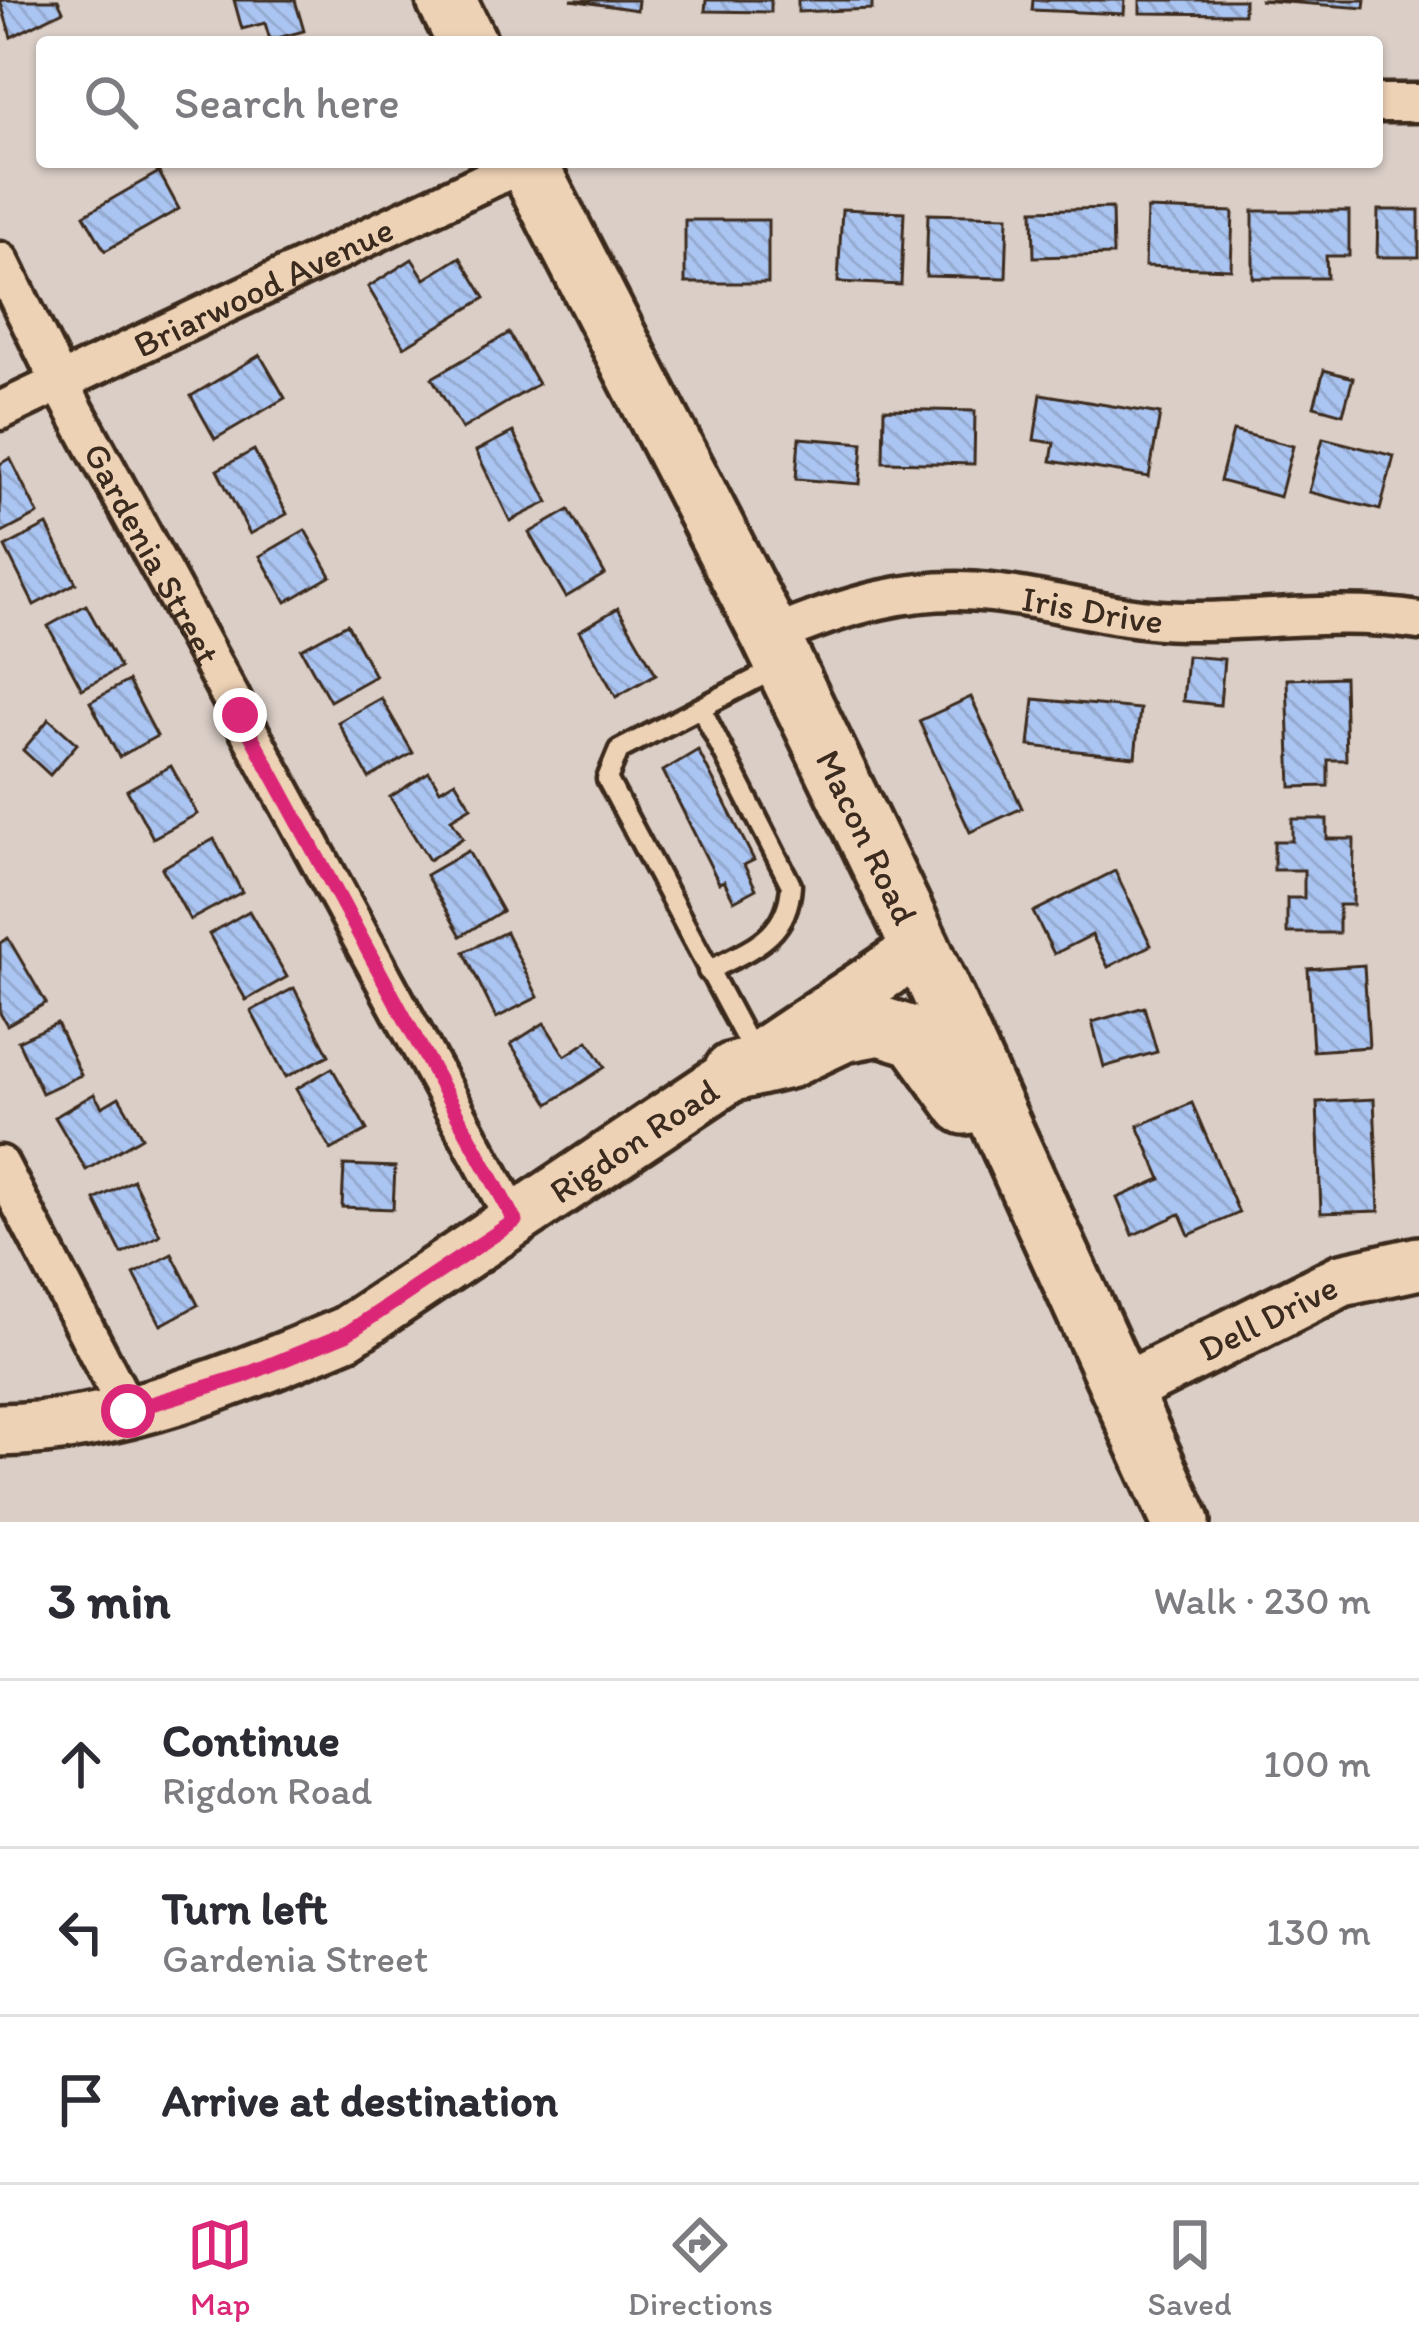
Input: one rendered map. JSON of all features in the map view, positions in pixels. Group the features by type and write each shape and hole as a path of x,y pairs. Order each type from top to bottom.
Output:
{"main road":[{"path":"446,0 464,36"},
{"name":"Macon Road","path":"530,168 778,650 921,948 1181,1522"},
{"path":"744,1064 788,1059 843,1033 880,1026 916,1037 981,1132 1017,1159"}],"street":[{"path":"1383,103 1419,103"},
{"name":"Briarwood Avenue","path":"0,411 514,168"},
{"name":"Gardenia Street","path":"0,261 60,382 515,1221"},
{"name":"Iris Drive","path":"778,650 837,609 940,590 994,593 1118,617 1184,621 1368,612 1419,621"},
{"name":"Rigdon Road","path":"0,1430 128,1411 243,1376 346,1334 921,948"},
{"path":"0,1165 128,1411"},
{"name":"Dell Drive","path":"1123,1390 1342,1280 1419,1263"}],"lane":[{"path":"744,1064 708,971 607,778 619,750 701,708 778,650"},
{"path":"701,708 791,885 790,912 770,939 708,971"}],"building":[{"path":"0,0 58,0 63,11 11,37"},
{"path":"234,0 295,0 304,31 269,36 265,23 242,29"},
{"path":"571,0 638,0 637,10"},
{"path":"706,0 771,0 771,12 705,11"},
{"path":"798,0 872,0 872,9 798,12"},
{"path":"1033,0 1125,0 1124,14 1032,10"},
{"path":"1140,0 1244,0 1244,14 1140,13"},
{"path":"1259,0 1365,0 1364,8"},
{"path":"159,172 179,209 105,251 84,215"},
{"path":"1112,208 1113,255 1034,257 1033,210"},
{"path":"842,209 904,212 901,285 838,282"},
{"path":"1147,209 1233,212 1231,269 1145,266"},
{"path":"1378,210 1419,210 1419,257 1377,257"},
{"path":"1253,211 1349,211 1349,256 1326,256 1327,278 1253,278"},
{"path":"928,214 1008,216 1006,278 926,276"},
{"path":"685,220 768,220 768,283 685,283"},
{"path":"460,257 485,298 404,347 368,287 412,259 425,279"},
{"path":"509,333 538,384 462,429 432,378"},
{"path":"260,355 285,398 215,439 191,396"},
{"path":"1324,370 1353,378 1343,414 1314,406"},
{"path":"1041,394 1160,414 1149,477 1051,461 1054,443 1034,440"},
{"path":"884,409 975,411 974,464 883,462"},
{"path":"1233,431 1293,446 1280,497 1220,481"},
{"path":"513,432 548,502 510,521 476,451"},
{"path":"799,438 863,443 860,484 796,479"},
{"path":"1323,438 1394,456 1380,510 1309,492"},
{"path":"254,450 287,514 250,534 217,470"},
{"path":"10,458 38,514 0,534 0,464"},
{"path":"569,510 605,574 566,597 529,533"},
{"path":"47,525 76,583 34,605 5,547"},
{"path":"305,530 331,576 286,602 260,556"},
{"path":"86,605 120,668 82,689 48,626"},
{"path":"618,608 656,674 616,697 579,631"},
{"path":"347,624 375,676 330,701 301,649"},
{"path":"1187,656 1224,659 1220,705 1183,701"},
{"path":"1344,677 1346,760 1328,760 1328,786 1291,787 1287,679"},
{"path":"128,681 157,736 119,757 90,702"},
{"path":"971,697 1022,808 970,832 919,721"},
{"path":"381,698 413,753 369,778 338,722"},
{"path":"1034,699 1140,709 1135,757 1029,746"},
{"path":"49,719 77,744 50,775 23,750"},
{"path":"698,750 754,860 744,865 756,889 734,901 724,881 719,883 663,771"},
{"path":"171,766 197,814 153,838 127,790"},
{"path":"429,772 440,790 455,781 471,807 451,819 463,838 429,860 390,797"},
{"path":"1292,819 1327,819 1327,839 1354,839 1353,905 1339,905 1339,933 1287,933 1287,898 1304,898 1304,870 1274,870 1274,841 1292,841"},
{"path":"214,839 242,892 190,920 162,868"},
{"path":"468,851 502,911 461,936 426,875"},
{"path":"1115,871 1151,945 1108,967 1092,935 1054,954 1033,912"},
{"path":"249,911 287,977 246,1000 209,934"},
{"path":"506,932 538,997 496,1018 464,952"},
{"path":"8,938 46,1003 7,1025 0,1013 0,943"},
{"path":"1364,965 1369,1047 1313,1051 1308,969"},
{"path":"294,988 329,1055 286,1077 251,1011"},
{"path":"1144,1007 1157,1052 1104,1067 1092,1022"},
{"path":"57,1023 81,1075 42,1093 18,1041"},
{"path":"544,1023 565,1056 588,1041 605,1067 549,1104 511,1044"},
{"path":"332,1068 367,1130 331,1150 296,1089"},
{"path":"94,1094 102,1107 119,1097 142,1137 86,1170 55,1117"},
{"path":"1374,1099 1379,1211 1321,1213 1317,1102"},
{"path":"1192,1103 1239,1213 1189,1235 1180,1214 1133,1235 1117,1198 1161,1179 1138,1126"},
{"path":"344,1165 395,1167 393,1209 342,1207"},
{"path":"133,1180 160,1235 122,1254 95,1200"},
{"path":"172,1254 198,1305 161,1325 134,1274"}],"route":[{"path":"128,1411 243,1376 346,1334 515,1221 240,715"}]}
